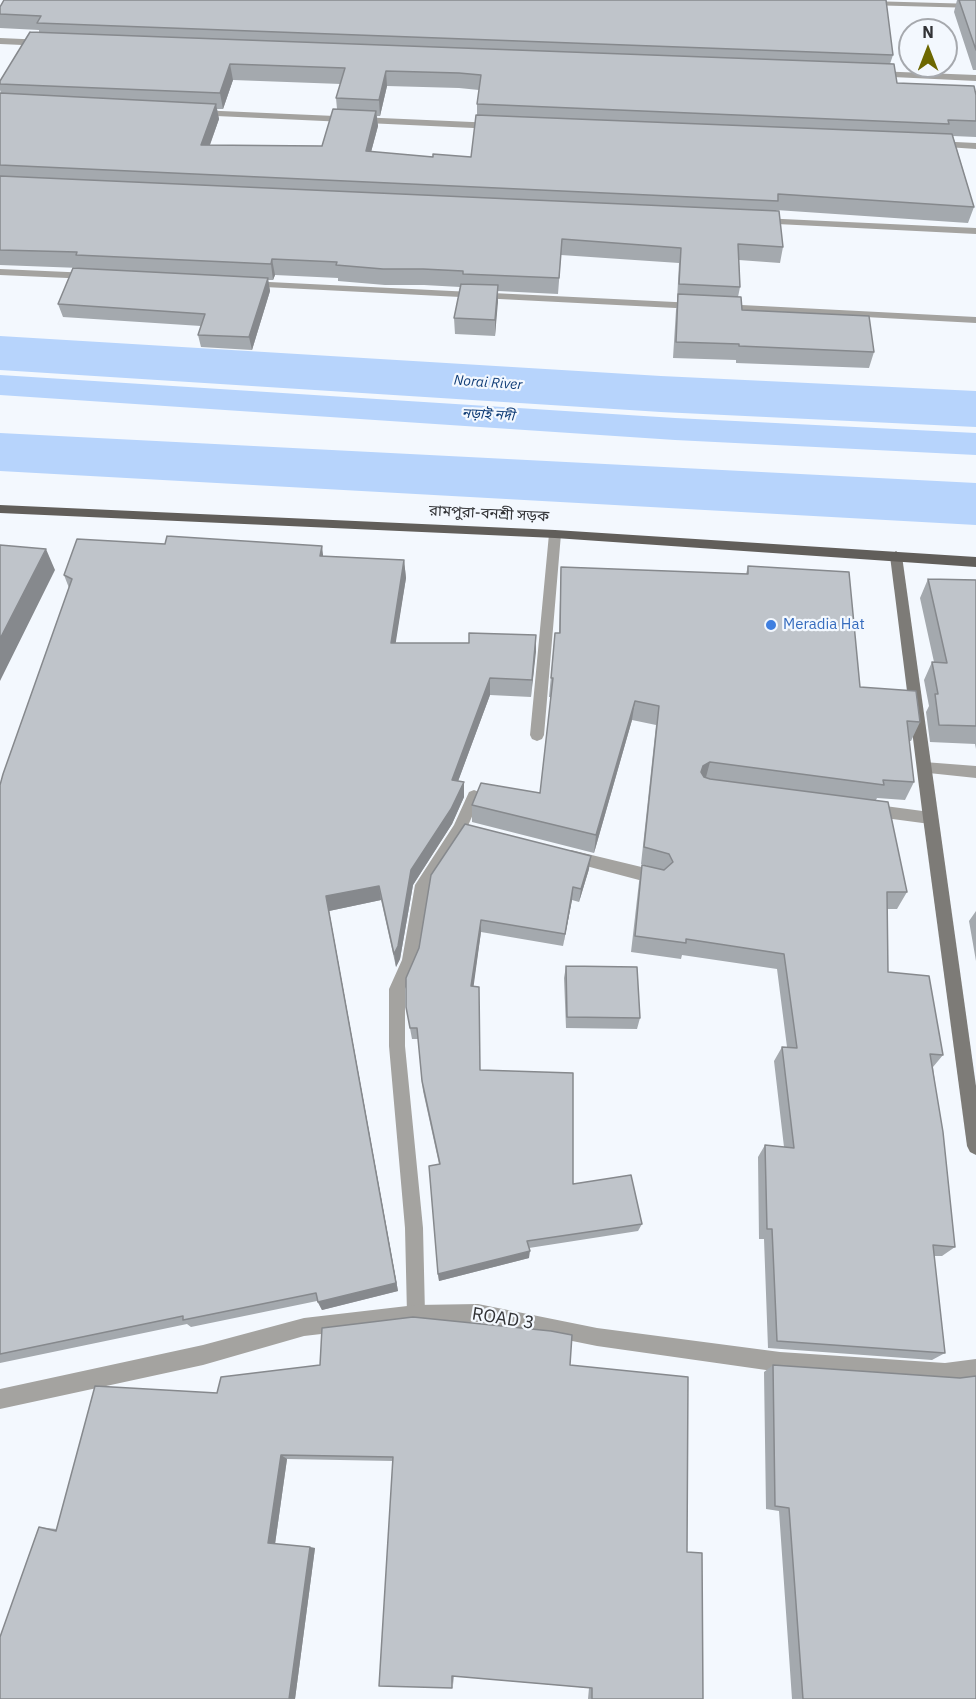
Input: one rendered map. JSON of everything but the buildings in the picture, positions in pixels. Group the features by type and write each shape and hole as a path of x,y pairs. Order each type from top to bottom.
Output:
{"main road":[{"name":"রামপুরা-বনশ্রী সড়ক","path":"0,509 555,534 976,562"}],"street":[{"path":"862,2 976,6"},
{"path":"0,41 60,43"},
{"path":"869,74 976,78"},
{"path":"190,113 500,126"},
{"path":"928,144 976,146"},
{"path":"750,221 976,231"},
{"path":"0,272 107,277"},
{"path":"238,284 702,306"},
{"path":"714,307 976,320"},
{"path":"537,735 555,534"},
{"path":"896,556 930,818 971,1065 976,1146"},
{"path":"924,768 976,772"},
{"path":"416,1314 414,1228 397,1046 397,989 410,960 423,885 466,829 474,796"},
{"path":"859,809 930,818"},
{"path":"560,853 658,878"},
{"name":"ROAD 3","path":"0,1399 203,1355 304,1327 416,1314 478,1313 597,1337 780,1362 945,1373 976,1369"}],"waterway":[{"name":"Norai River","path":"0,353 661,394 976,409"},
{"name":"নড়াই নদী","path":"0,385 675,429 976,444"},
{"name":"Norai River","path":"0,452 976,504"}],"place":[{"name":"Meradia Hat","path":"771,625"}]}
